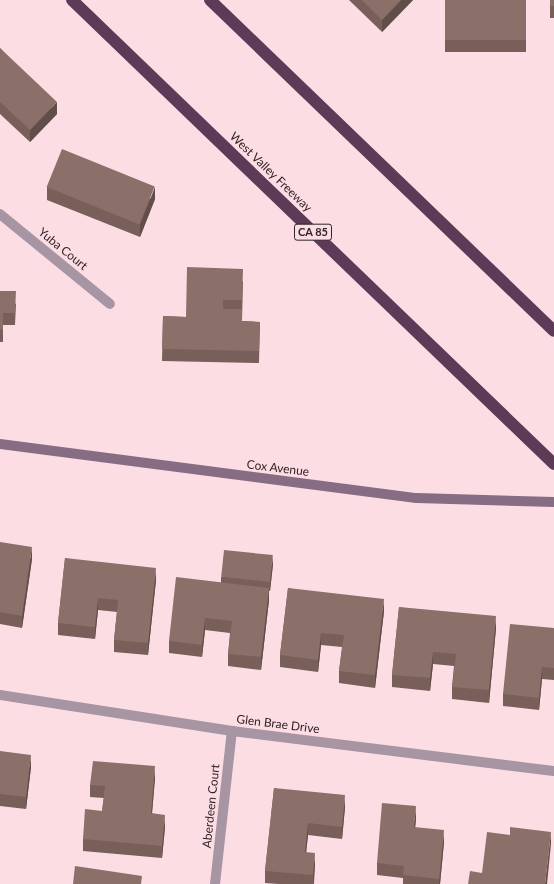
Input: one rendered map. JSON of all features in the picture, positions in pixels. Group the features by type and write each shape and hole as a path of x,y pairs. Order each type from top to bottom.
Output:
{"highway":[{"name":"West Valley Freeway","path":"72,0 554,464"},
{"path":"210,0 554,331"}],"main road":[{"name":"Cox Avenue","path":"0,444 416,498 554,502"}],"street":[{"name":"Yuba Court","path":"0,214 110,304"},
{"name":"Glen Brae Drive","path":"0,695 232,731 554,771"},
{"name":"Aberdeen Court","path":"215,884 232,731"}],"building":[{"path":"362,0 401,0 382,20"},
{"path":"445,0 526,0 526,40 445,40"},
{"path":"550,0 554,0 554,6 550,6"},
{"path":"0,48 57,102 30,130 0,102"},
{"path":"62,149 155,186 139,224 47,187"},
{"path":"187,267 243,269 242,300 223,300 223,309 242,309 242,321 260,322 259,351 162,349 163,316 186,317"},
{"path":"0,291 16,291 15,313 3,313 3,330 0,329"},
{"path":"0,542 32,547 22,616 0,612"},
{"path":"224,550 273,555 270,582 221,577"},
{"path":"65,558 156,568 148,643 114,640 118,600 98,598 95,627 58,623"},
{"path":"176,577 269,588 261,657 228,654 232,621 205,618 202,645 169,641"},
{"path":"288,588 384,599 375,675 339,671 344,635 321,633 318,660 280,655"},
{"path":"399,607 496,616 489,690 452,687 456,654 433,652 430,678 392,675"},
{"path":"510,624 554,628 554,668 542,667 539,698 503,694"},
{"path":"0,751 31,755 26,797 0,794"},
{"path":"93,761 155,766 151,813 165,815 162,846 83,839 85,809 102,811 105,786 90,785"},
{"path":"274,788 345,795 342,827 308,823 305,852 315,853 313,875 265,871"},
{"path":"382,803 416,806 414,827 444,830 439,879 403,875 404,866 377,863"},
{"path":"510,827 551,832 545,884 468,884 470,871 482,873 487,832 510,835"},
{"path":"75,866 142,876 141,884 73,884"}]}
